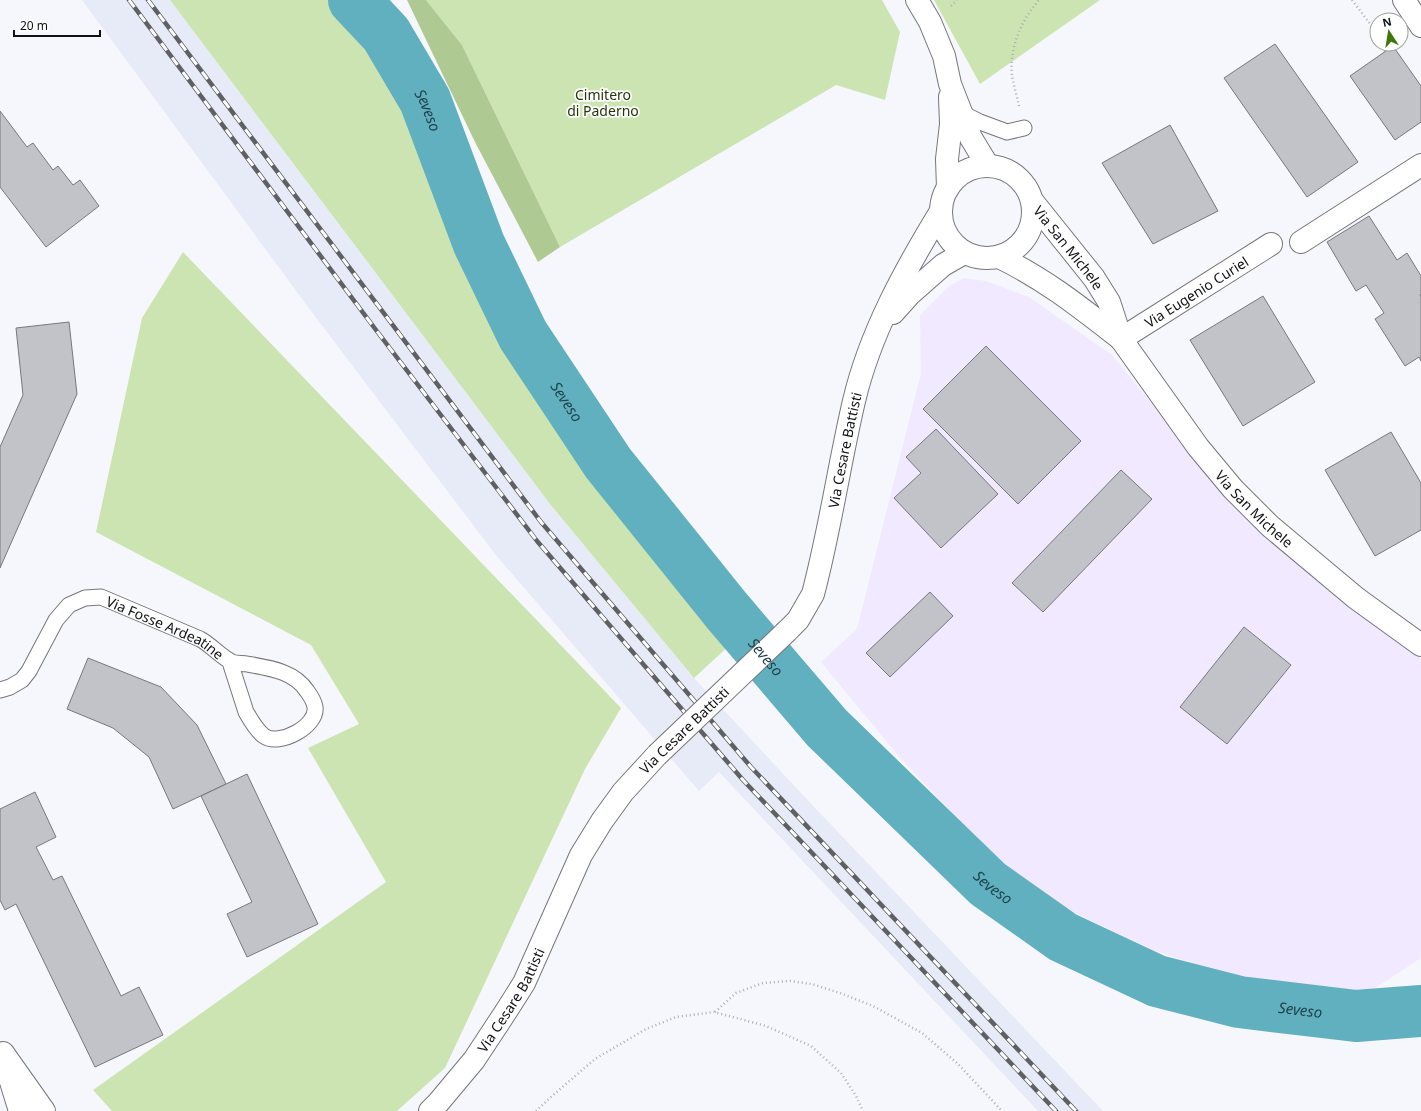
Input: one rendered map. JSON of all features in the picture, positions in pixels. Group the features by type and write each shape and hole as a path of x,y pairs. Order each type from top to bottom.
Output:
{"street":[{"path":"917,0 930,22 944,56 950,84 971,138 988,166"},
{"path":"1404,0 1421,26"},
{"path":"948,188 947,159 951,124 950,84"},
{"path":"1301,242 1421,165"},
{"path":"988,166 999,167 1020,179 1028,190 1033,202 1034,217 1032,226 1026,238 1016,248 1008,254 986,259 971,256 950,240 943,225 941,211 943,199 948,188 961,174 974,168 988,166"},
{"name":"Via San Michele","path":"1033,202 1094,278 1108,302 1121,339 1198,447 1233,489 1270,526 1350,594 1421,646"},
{"name":"Via Cesare Battisti","path":"430,1111 474,1060 524,983 581,855 602,821 623,792 657,755 798,620 813,594 854,400 865,364 878,328 906,272 941,211"},
{"name":"Via Eugenio Curiel","path":"1121,339 1271,244"},
{"name":"Via Cesare Battisti","path":"878,328 910,294 943,265 964,252"},
{"name":"Via San Michele","path":"999,257 1022,268 1047,283 1121,339"},
{"path":"1,1050 20,1111"},
{"path":"1,1050 44,1111"}],"lane":[{"path":"960,112 980,122 1007,132 1024,128"},
{"name":"Via Fosse Ardeatine","path":"0,690 10,687 22,680 29,672 56,620 69,605 85,598 101,597 191,635 210,645 230,662 246,712 265,737 274,739 285,737 296,733 308,724 313,717 316,708 303,685 295,677 264,667 230,662"}],"path":[{"path":"1024,128 1012,76 1013,54 1015,40 1023,22 1040,0"},
{"path":"1352,0 1369,22"},
{"path":"714,1012 736,993 763,983 790,981 812,984 840,993 873,1006 922,1032 957,1063 1002,1111"},
{"path":"536,1111 595,1060 646,1029 676,1017 714,1012 766,1026 811,1046 841,1073 856,1096 863,1111"}],"shaded area":[{"path":"82,0 170,0 550,504 694,678 800,792 1103,1111 1038,1111 719,772 699,791 495,554 308,307"},
{"path":"964,278 986,281 1029,297 1112,355 1190,450 1359,609 1421,659 1421,958 1366,994 1239,978 1155,951 1062,907 985,848 901,759 821,662 857,629 921,373 920,315 949,286"}],"green space":[{"path":"170,0 333,0 412,106 460,230 510,340 624,502 732,643 694,678 550,504"},
{"path":"407,0 426,0 462,45 560,247 538,262 475,142"},
{"name":"Cimitero di Paderno","path":"426,0 882,0 900,32 885,100 836,85 560,247 462,45"},
{"path":"934,0 1100,0 980,84"},
{"path":"183,252 621,708 585,769 445,1068 397,1111 112,1111 93,1090 386,882 308,748 359,724 311,645 96,532 142,318"}],"building":[{"path":"1275,44 1358,162 1307,197 1224,78"},
{"path":"1384,52 1397,52 1421,86 1421,122 1395,140 1350,76"},
{"path":"0,111 27,147 33,143 53,170 58,166 73,185 80,180 99,206 46,247 0,187"},
{"path":"1170,125 1218,211 1153,244 1102,163"},
{"path":"1369,216 1397,260 1407,253 1421,276 1421,361 1419,357 1405,366 1375,319 1384,313 1366,285 1356,291 1327,242"},
{"path":"1263,296 1315,382 1243,426 1190,340"},
{"path":"69,322 77,394 0,568 0,447 23,395 16,328"},
{"path":"986,346 1081,441 1018,504 923,409"},
{"path":"936,429 998,494 941,548 894,498 921,473 906,457"},
{"path":"1391,432 1421,483 1421,530 1375,556 1325,470"},
{"path":"1121,470 1152,499 1043,612 1012,583"},
{"path":"930,592 953,616 890,677 866,653"},
{"path":"1244,627 1291,665 1227,744 1180,707"},
{"path":"88,658 161,687 197,725 226,784 173,809 149,757 113,728 67,709"},
{"path":"247,774 318,924 247,957 227,914 252,902 201,796"},
{"path":"35,792 56,837 36,847 53,880 62,876 121,996 139,987 163,1035 95,1067 16,904 5,910 0,900 0,809"}],"waterway":[{"name":"Seveso","path":"354,0 386,34 425,100 479,244 523,335 608,463 727,611 827,728 988,884 1063,937 1157,981 1239,1002 1356,1016 1421,1011"}],"railway":[{"path":"129,0 376,330 537,541 743,780 1056,1111"},
{"path":"148,0 541,522 751,767 1076,1111"}]}
